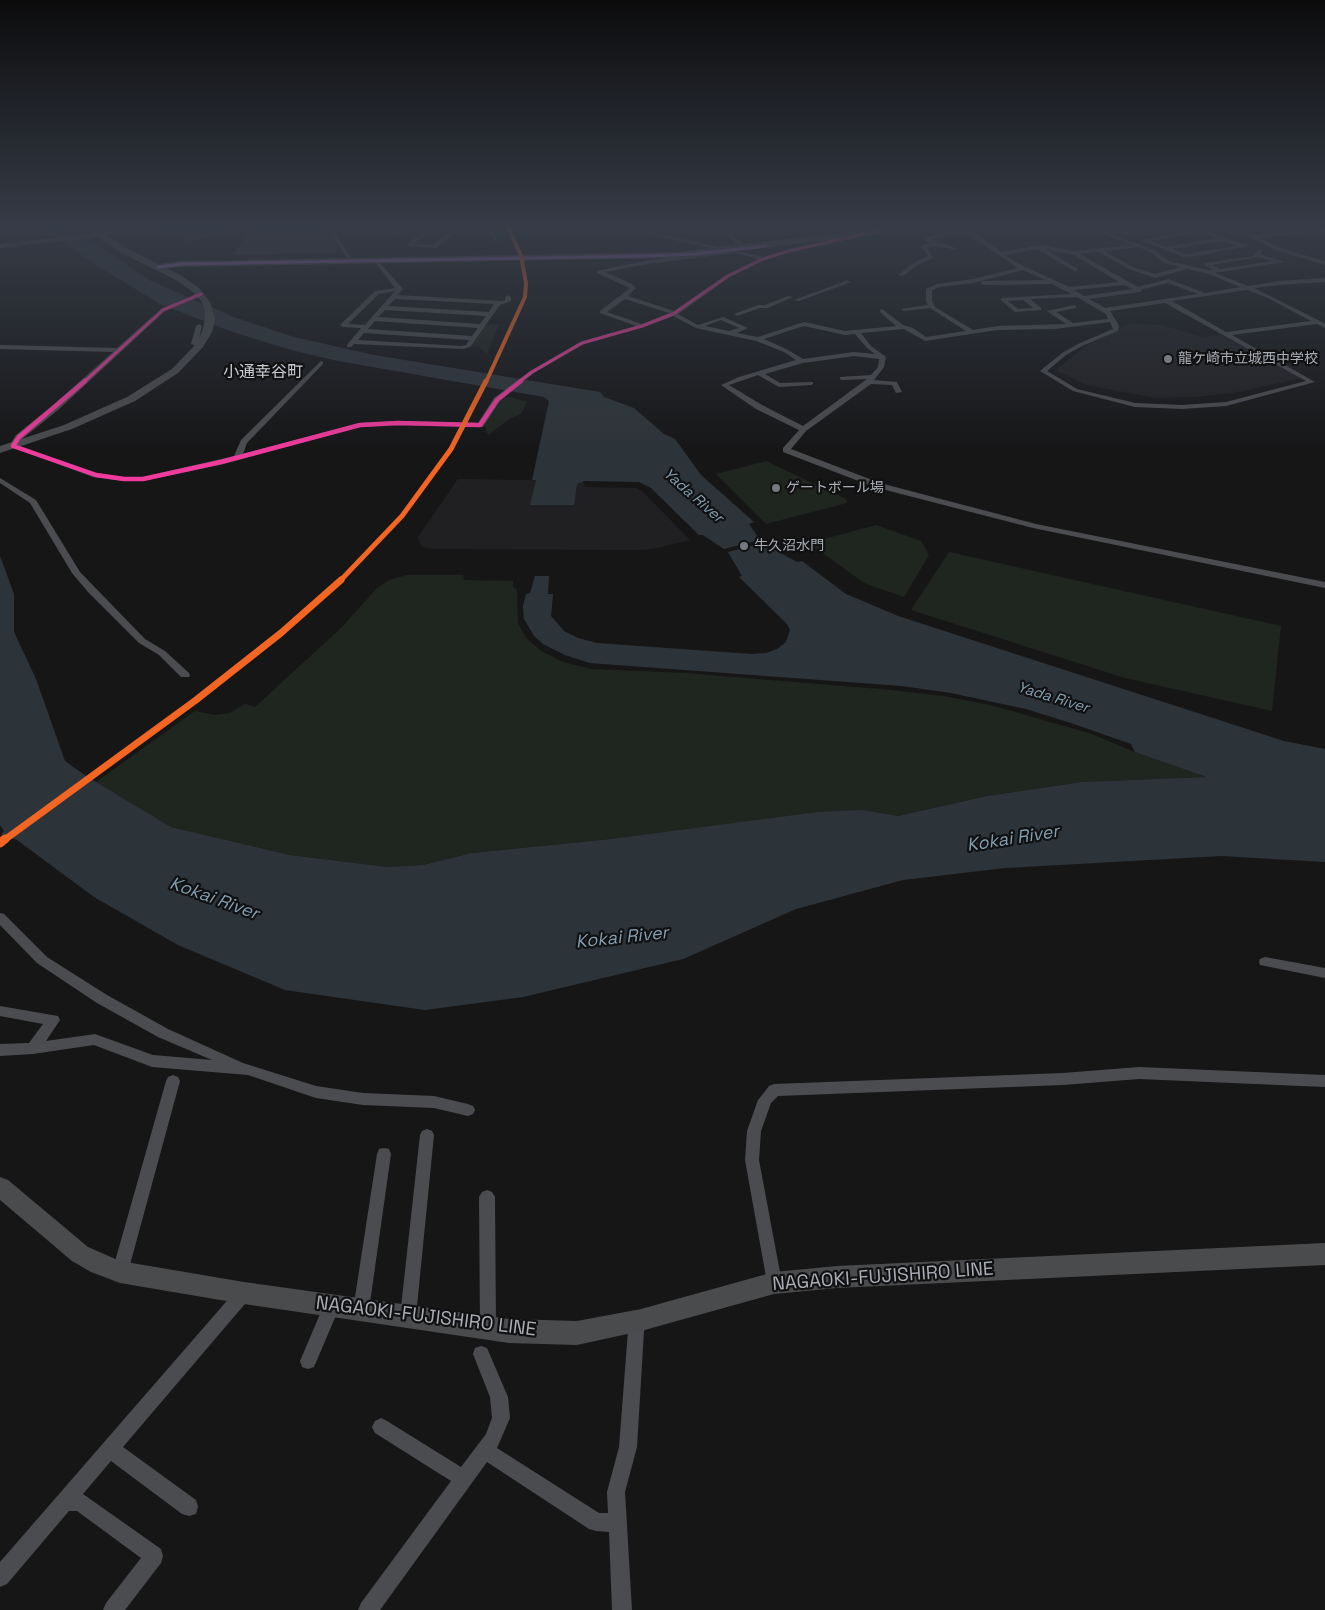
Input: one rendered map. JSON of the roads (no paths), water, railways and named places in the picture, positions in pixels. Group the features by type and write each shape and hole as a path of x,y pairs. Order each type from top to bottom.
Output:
{"main road":[{"path":"0,450 68,428 130,400 174,371 200,345 203,329 210,320 201,302"},
{"name":"NAGAOKI-FUJISHIRO LINE","path":"0,1186 80,1254 120,1272 244,1293 509,1330 577,1332 641,1320 774,1283 965,1270 1325,1254"}],"street":[{"path":"184,302 166,307 19,437 13,446 96,474 124,479 156,478 360,425 390,423 480,425 497,400 524,377 582,343 642,326 674,314 691,302"},
{"path":"367,302 343,325 365,329 474,338"},
{"path":"390,302 350,344 461,348 468,346 498,303"},
{"path":"483,302 507,302"},
{"path":"616,302 602,312 642,326"},
{"path":"639,302 674,314 698,327 758,339 786,351 802,361"},
{"path":"737,314 778,302"},
{"path":"930,302 932,306 972,332"},
{"path":"1007,302 1017,311 1039,309 1030,302"},
{"path":"1066,302 1081,311"},
{"path":"1092,302 1106,310 1116,330 1072,349 1043,372 1080,392 1135,405 1182,407 1226,404 1312,382 1169,302"},
{"path":"1106,310 1152,302"},
{"path":"1278,302 1325,326"},
{"path":"904,309 932,306"},
{"path":"1072,325 1050,311 1074,307"},
{"path":"384,308 490,314"},
{"path":"882,311 901,327"},
{"path":"698,327 721,318 745,328 730,333"},
{"path":"374,320 482,326"},
{"path":"758,339 804,324 837,332 857,332 901,327 911,329 925,340 1010,326 1046,328 1112,320"},
{"path":"1225,334 1318,322"},
{"path":"857,332 869,347 883,357"},
{"path":"0,347 118,350"},
{"path":"803,429 759,407 724,386 759,373 802,361 854,354 883,357"},
{"path":"883,357 881,367 870,380 803,429 786,450 877,485 1036,526 1325,585"},
{"path":"237,458 244,442 320,363"},
{"path":"759,373 779,385 811,383"},
{"path":"842,378 895,383 898,392"},
{"path":"0,480 34,502 76,573 142,641 162,653 185,675"},
{"path":"0,918 42,960 102,999 163,1033 248,1069 316,1092 363,1100 434,1102 468,1110"},
{"path":"1265,962 1325,973"},
{"path":"0,1011 53,1020 33,1048"},
{"path":"0,1050 33,1048 95,1039 152,1061 248,1069"},
{"path":"774,1283 752,1160 754,1131 765,1100 774,1090 1063,1079 1139,1073 1325,1081"},
{"path":"120,1272 174,1081"},
{"path":"408,1316 427,1136"},
{"path":"362,1310 384,1154"},
{"path":"487,1197 488,1327"},
{"path":"0,1577 244,1293"},
{"path":"308,1361 332,1306"},
{"path":"622,1610 616,1492 628,1447 636,1331 641,1320"},
{"path":"368,1610 492,1440 501,1418 498,1397 481,1354"},
{"path":"381,1428 464,1480"},
{"path":"110,1449 189,1507"},
{"path":"484,1450 596,1522 618,1523"},
{"path":"65,1502 80,1502 154,1556 113,1610"}],"water":[{"name":"Yada River","path":"157,302 200,302 234,317 294,337 374,355 600,392 604,397 634,408 664,434 675,439 701,475 754,522 749,524 760,540 724,549 703,535 699,535 651,488 639,482 584,481 577,484 574,505 530,505 536,480 532,480 549,401 544,397 338,361 291,350 233,332"},
{"path":"762,543 797,562 802,561 846,594 898,616 1284,741 1325,749 1325,862 1221,856 1005,868 903,880 796,909 683,959 523,997 425,1010 285,990 178,945 94,897 17,840 1,834 4,831 0,825 0,556 14,594 14,632 36,679 65,761 86,776 171,827 290,855 388,867 423,865 472,853 611,839 818,812 863,810 898,816 987,796 1082,782 1207,777 1135,752 1131,744 1074,724 1026,709 951,693 902,686 590,663 565,655 543,644 534,636 524,619 523,606 526,594 530,593 535,576 549,576 548,594 553,594 551,616 564,631 578,638 597,643 752,654 766,653 777,649 786,642 790,630 787,624 739,577 742,576 728,552"}],"place":[{"name":"龍ケ崎市立城西中学校","path":"1168,359"},
{"name":"ゲートボール場","path":"776,488"},
{"name":"牛久沼水門","path":"744,546"}],"district":[{"name":"小通幸谷町","path":"263,373"}],"water label":[{"name":"Kokai River","path":"1013,839"},
{"name":"Kokai River","path":"214,899"},
{"name":"Kokai River","path":"622,938"}]}
